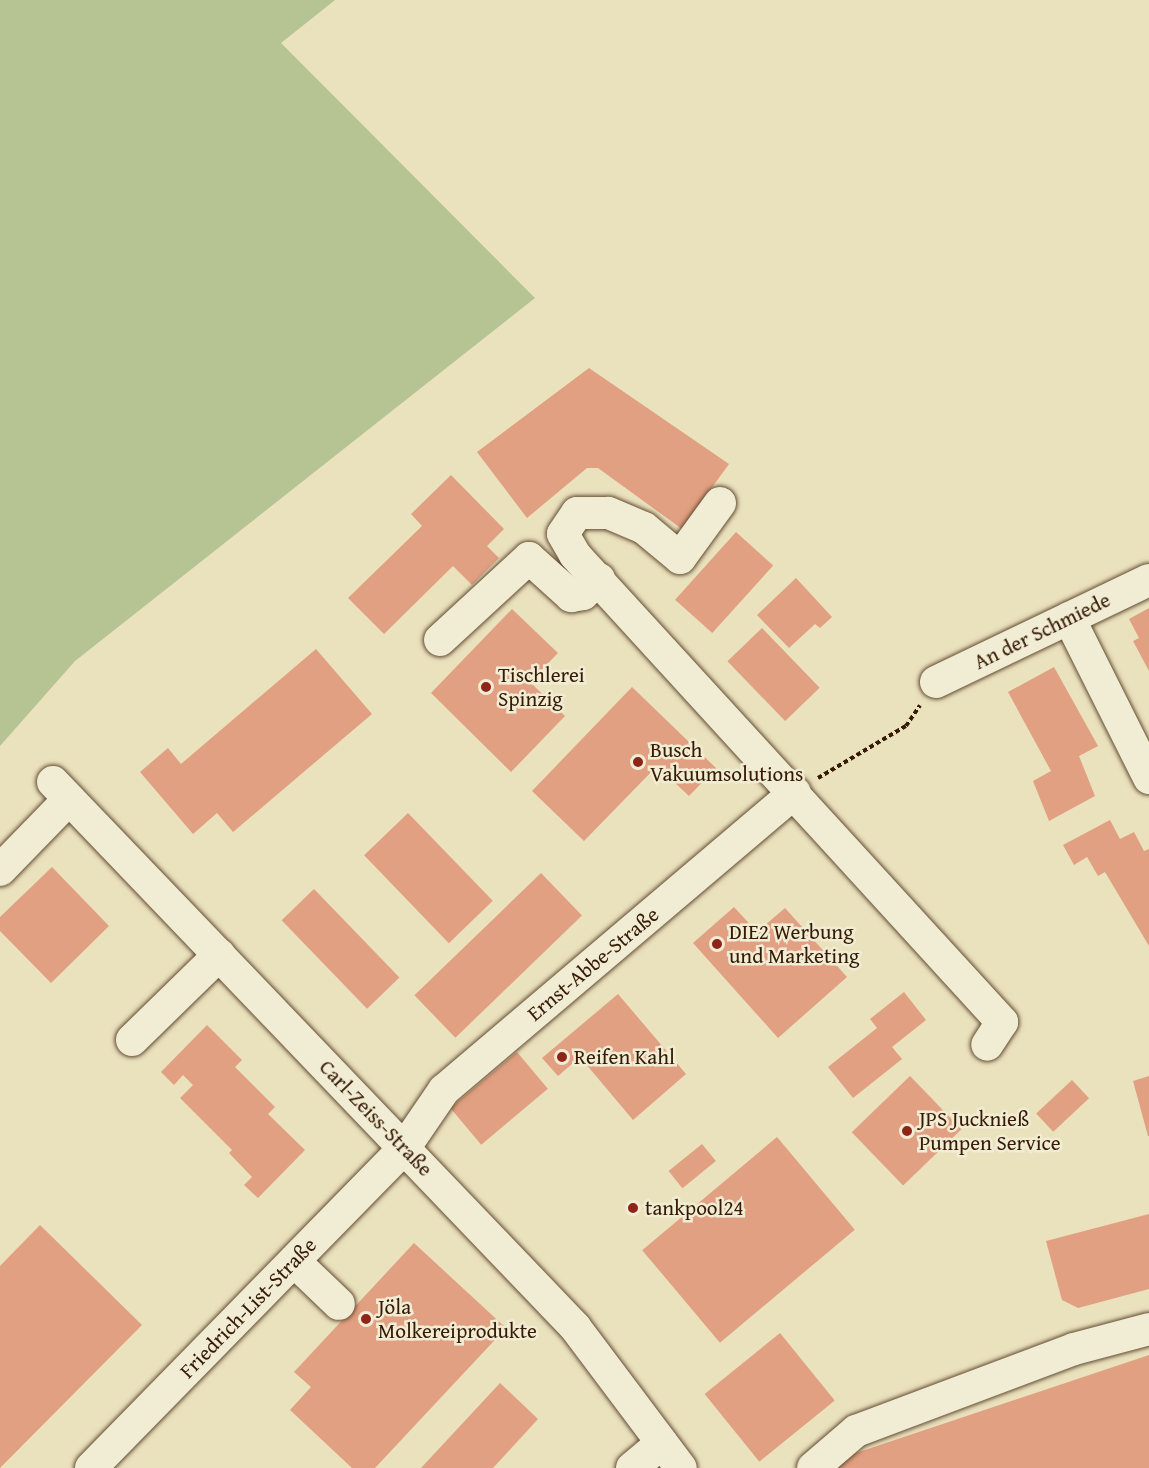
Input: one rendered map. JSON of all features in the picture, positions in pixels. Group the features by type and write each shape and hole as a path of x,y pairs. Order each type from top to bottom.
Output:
{"street":[{"path":"720,503 680,558 635,524 608,513 577,513 563,534 599,579 1002,1022 987,1045"},
{"path":"440,640 529,558 571,596 583,594 599,579"},
{"name":"An der Schmiede","path":"936,682 1149,580"},
{"path":"1069,618 1149,778"},
{"name":"Carl-Zeiss-Straße","path":"0,870 61,790 575,1327 681,1468"},
{"name":"Ernst-Abbe-Straße","path":"405,1147 444,1090 795,792"},
{"path":"132,1040 219,955"},
{"name":"Friedrich-List-Straße","path":"92,1468 405,1147"},
{"path":"294,1261 339,1304"},
{"path":"813,1468 856,1431 1074,1349 1149,1329"},
{"path":"632,1468 662,1443"}],"path":[{"path":"795,792 906,726 936,682"}],"green space":[{"path":"0,0 335,0 281,43 535,298 75,661 0,746"}],"building":[{"path":"589,368 729,464 682,529 598,468 587,468 527,518 477,452"},
{"path":"451,475 504,529 487,546 499,558 472,585 453,566 384,634 348,598 422,526 411,514"},
{"path":"736,532 773,565 712,633 675,600"},
{"path":"796,578 832,617 820,628 815,624 789,648 757,615"},
{"path":"1149,608 1149,671 1133,641 1139,638 1129,619"},
{"name":"Tischlerei Spinzig","path":"512,609 558,653 530,682 565,716 511,772 431,693"},
{"path":"762,628 820,688 785,721 727,661"},
{"path":"316,649 372,714 233,832 217,813 193,834 140,772 168,748 181,764"},
{"path":"1054,667 1098,746 1079,756 1095,796 1049,821 1033,781 1051,771 1008,692"},
{"path":"632,687 716,768 689,796 657,766 584,841 532,791"},
{"path":"408,813 493,901 449,943 364,855"},
{"path":"1110,820 1120,839 1134,832 1144,851 1149,849 1149,946 1105,872 1098,876 1087,857 1074,865 1063,845"},
{"path":"52,867 109,926 51,983 0,931 0,917"},
{"path":"541,873 582,915 455,1038 414,995"},
{"path":"314,889 399,977 367,1009 282,920"},
{"path":"734,907 757,932 785,908 847,977 778,1038 693,943"},
{"path":"904,992 926,1020 892,1047 902,1059 853,1098 828,1067 877,1028 870,1019"},
{"path":"618,994 686,1074 633,1120 580,1057 558,1076 542,1058"},
{"path":"207,1025 242,1060 235,1067 275,1107 268,1114 305,1150 258,1198 244,1185 252,1177 229,1153 232,1150 180,1098 193,1085 183,1075 174,1085 161,1072"},
{"path":"517,1052 548,1089 481,1145 450,1108"},
{"name":"JPS Jucknieß Pumpen Service","path":"910,1076 961,1129 903,1185 852,1132"},
{"path":"1149,1076 1149,1136 1148,1136 1133,1081"},
{"path":"1072,1080 1089,1098 1053,1132 1036,1113"},
{"path":"777,1137 855,1230 720,1343 642,1250"},
{"path":"702,1144 716,1161 682,1188 669,1171"},
{"path":"1149,1214 1149,1289 1078,1308 1062,1300 1046,1241"},
{"path":"40,1225 142,1325 0,1468 0,1266"},
{"path":"414,1243 506,1328 375,1468 352,1468 290,1410 311,1387 294,1372"},
{"path":"780,1333 835,1401 759,1462 705,1394"},
{"path":"1149,1355 1149,1468 824,1468 850,1455"},
{"path":"500,1383 538,1419 493,1468 421,1468"}],"place":[{"name":"Tischlerei Spinzig","path":"486,687"},
{"name":"Busch Vakuumsolutions","path":"638,762"},
{"name":"DIE2 Werbung und Marketing","path":"717,944"},
{"name":"Reifen Kahl","path":"562,1057"},
{"name":"JPS Jucknieß Pumpen Service","path":"907,1131"},
{"name":"tankpool24","path":"633,1208"},
{"name":"Jöla Molkereiprodukte","path":"366,1319"}]}
